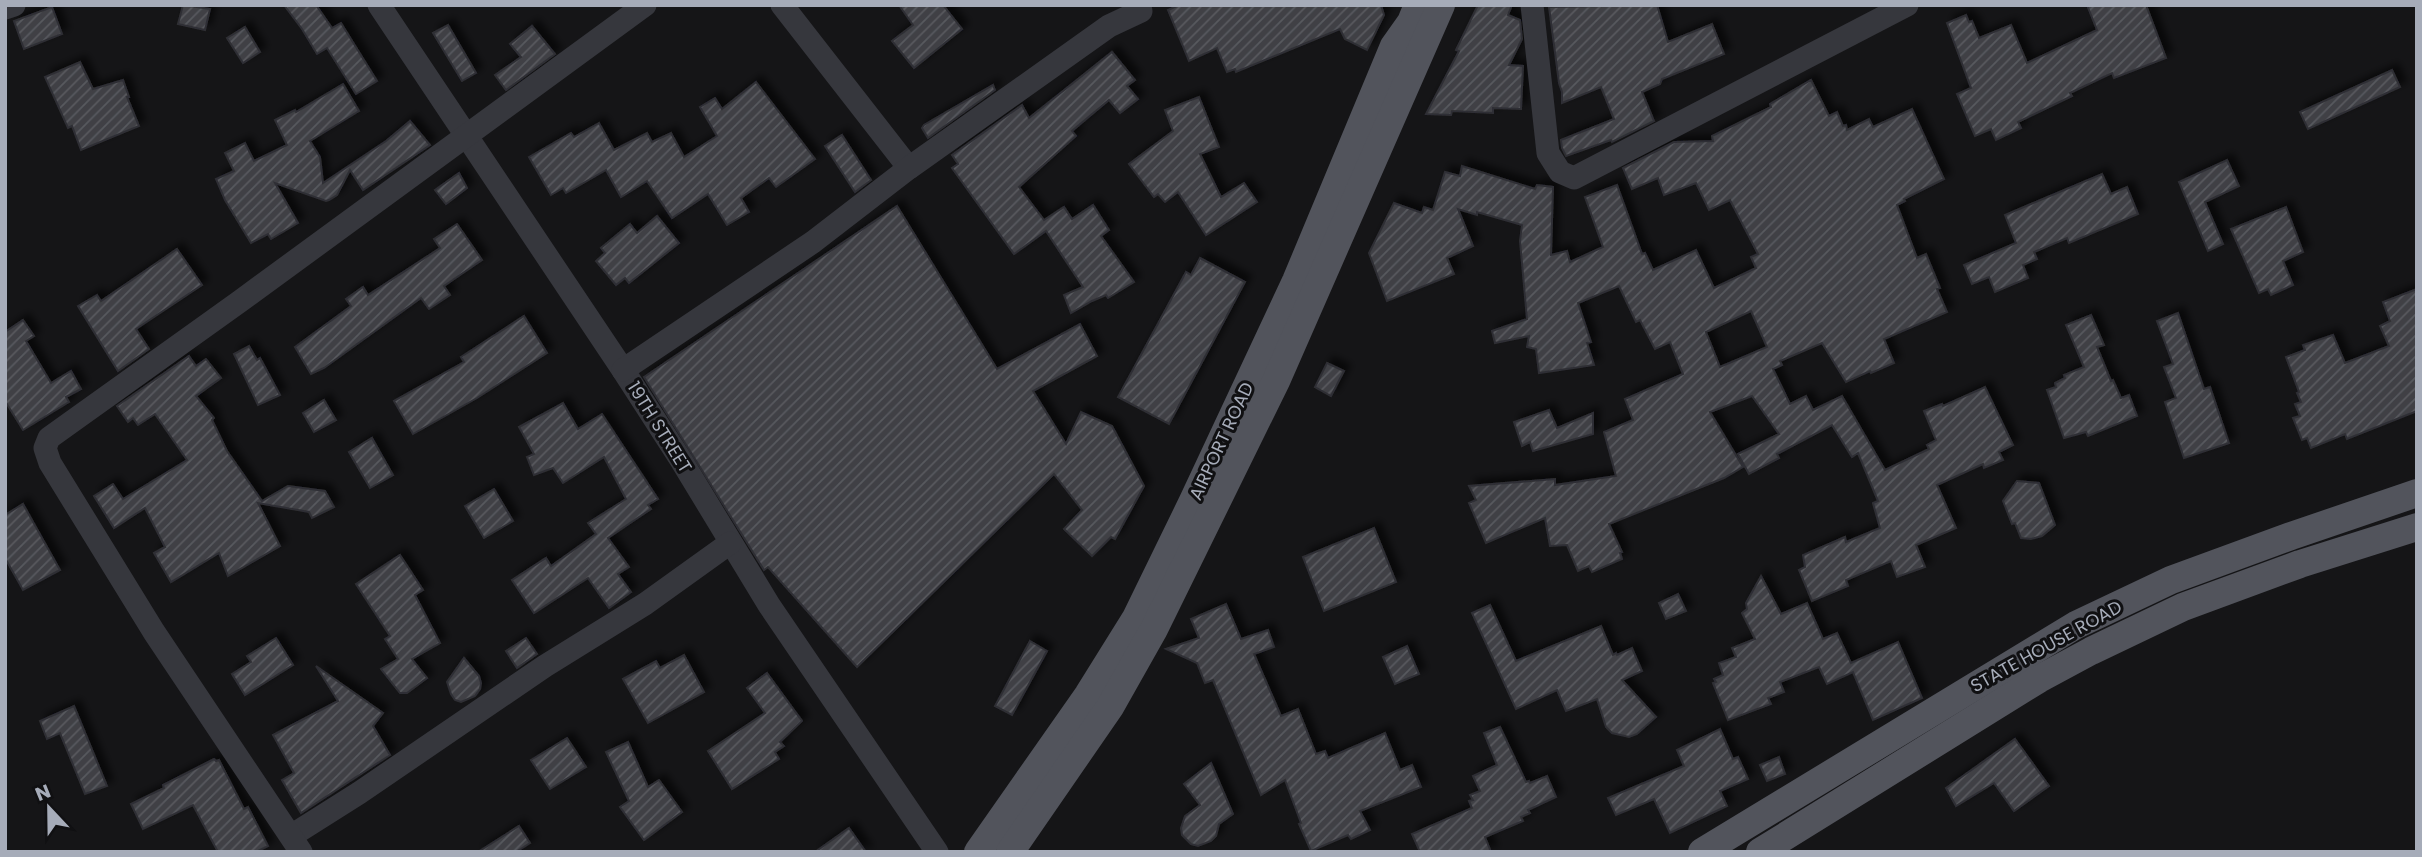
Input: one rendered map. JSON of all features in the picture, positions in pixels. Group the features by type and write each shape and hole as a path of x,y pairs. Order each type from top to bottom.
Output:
{"main road":[{"name":"AIRPORT ROAD","path":"1020,844 1110,707 1154,629 1264,377 1441,5"},
{"name":"AIRPORT ROAD","path":"978,852 1088,695 1136,618 1193,501 1264,377 1296,281 1411,11"},
{"name":"STATE HOUSE ROAD","path":"1702,852 2076,625 2171,580 2417,494"},
{"path":"1760,852 2011,697 2091,651 2183,607 2300,564 2417,527"},
{"path":"2291,536 2300,564"},
{"path":"1995,673 2011,697"}],"street":[{"path":"5,8 14,5"},
{"name":"19TH STREET","path":"379,5 623,370 769,605 937,852"},
{"path":"645,5 239,302 61,428 49,438 44,448 50,463 154,632 296,844 359,793 545,666 645,604 730,543"},
{"path":"782,5 909,168"},
{"path":"623,370 813,242 909,168 1109,26 1141,11 1138,5"},
{"path":"1532,5 1548,153 1560,173 1574,178 1907,5"},
{"path":"1798,793 1812,820"}],"building":[{"path":"183,5 210,9 205,30 178,24"},
{"path":"284,5 316,5 332,28 341,23 377,81 356,94 327,48 317,54"},
{"path":"899,5 943,5 962,29 914,68 892,41 913,25"},
{"path":"1179,5 1381,5 1384,15 1367,50 1345,39 1340,29 1236,72 1235,69 1227,72 1217,48 1189,61 1168,10"},
{"path":"1478,5 1512,5 1508,15 1520,20 1522,39 1509,65 1523,66 1521,109 1493,108 1493,113 1452,111 1451,115 1426,114 1459,51 1456,50"},
{"path":"1657,5 1668,42 1712,24 1724,54 1662,79 1660,84 1642,92 1654,121 1612,142 1611,140 1566,156 1561,140 1614,119 1601,87 1562,103 1549,7"},
{"path":"2087,5 2146,5 2166,58 2114,78 2112,73 2070,93 2072,96 2018,122 2021,128 1996,140 1991,129 1975,136 1957,94 1971,88 1947,23 1966,15 1969,22 1972,21 1979,38 2011,25 2027,63 2097,30"},
{"path":"52,7 62,34 24,49 14,21"},
{"path":"448,25 476,73 462,81 433,33"},
{"path":"532,26 555,54 506,90 495,75 521,57 510,44"},
{"path":"245,27 260,52 243,63 227,38"},
{"path":"1112,52 1135,80 1127,86 1138,99 1120,113 1109,100 1072,131 1076,136 1019,187 1044,220 1064,207 1072,219 1093,205 1109,230 1101,236 1134,282 1108,298 1106,295 1071,313 1064,295 1083,287 1046,231 1014,254 952,168 958,164 952,155 1022,105 1029,118"},
{"path":"80,62 93,89 123,80 139,126 81,150 72,126 68,128 45,77"},
{"path":"2392,70 2400,87 2308,129 2300,112"},
{"path":"1811,80 1829,116 1837,112 1847,130 1869,119 1873,127 1912,109 1944,179 1897,205 1917,258 1926,254 1947,312 1884,339 1894,363 1846,382 1822,343 1780,361 1782,365 1773,369 1790,404 1806,396 1813,410 1842,396 1885,470 1929,449 1927,445 1936,440 1924,411 1942,404 1943,406 1985,387 2013,445 1999,452 2003,460 1984,468 1983,464 1937,485 1956,528 1916,545 1925,567 1897,577 1891,561 1846,580 1848,586 1812,601 1799,570 1805,567 1803,555 1845,537 1846,542 1880,528 1873,503 1878,501 1858,453 1852,457 1832,425 1777,454 1779,458 1749,474 1738,454 1779,434 1752,396 1710,412 1743,467 1724,478 1609,524 1622,552 1622,559 1592,572 1589,566 1578,571 1567,545 1550,546 1545,518 1486,543 1469,503 1476,500 1469,486 1555,479 1555,485 1616,476 1604,432 1633,420 1625,399 1683,374 1670,342 1655,349 1640,320 1636,322 1619,286 1578,303 1591,342 1587,343 1594,365 1539,373 1536,349 1527,347 1529,336 1495,343 1492,331 1527,319 1520,241 1522,225 1477,212 1477,215 1458,209 1473,246 1447,258 1454,274 1387,301 1369,253 1394,203 1422,213 1424,207 1433,210 1445,172 1460,176 1462,166 1535,189 1537,185 1553,187 1551,255 1567,251 1570,262 1603,247 1585,197 1617,185 1642,254 1645,253 1653,270 1696,250 1714,288 1756,268 1751,257 1758,254 1730,200 1709,210 1696,183 1664,195 1658,178 1632,189 1623,168 1674,142 1713,141 1712,136 1771,107 1770,104","holes":["1751,311 1767,347 1720,367 1706,332"]},
{"path":"756,82 815,159 776,187 769,178 741,198 749,212 727,225 708,194 672,218 647,181 621,197 606,170 566,193 563,188 551,195 529,157 571,133 574,137 599,123 614,150 647,133 652,142 671,133 684,157 717,136 700,107 715,98 722,109"},
{"path":"343,84 359,111 310,141 320,157 323,183 386,141 410,121 430,145 363,190 350,170 337,195 326,201 275,183 298,223 271,239 268,234 251,243 225,200 216,179 234,171 225,153 245,143 254,161 287,145 275,120 295,110 296,112"},
{"path":"993,85 995,90 928,138 922,128 924,125"},
{"path":"1199,97 1219,147 1200,154 1221,197 1244,183 1257,202 1206,235 1178,192 1165,202 1158,194 1154,197 1129,164 1173,131 1165,110"},
{"path":"842,135 871,180 855,192 825,146"},
{"path":"2227,160 2239,186 2205,202 2223,244 2208,251 2179,182"},
{"path":"459,173 467,188 446,204 435,190"},
{"path":"2102,174 2111,194 2127,187 2138,214 2069,243 2067,238 2034,252 2037,259 2023,265 2028,278 1995,292 1989,277 1972,284 1964,265 2016,243 2005,215"},
{"path":"897,206 997,369 1080,324 1097,356 1033,391 1066,444 1081,412 1112,426 1144,486 1115,539 1111,537 1092,556 1064,529 1082,510 1054,474 857,667 768,567 764,570 644,377"},
{"path":"2286,207 2303,252 2283,261 2293,285 2271,295 2268,289 2259,293 2231,229"},
{"path":"657,216 679,243 629,283 625,278 616,285 596,261 605,253 601,248 630,224 637,233"},
{"path":"457,224 482,260 444,286 450,295 429,309 421,298 324,368 311,374 295,347 351,306 346,299 363,287 368,295 440,248 434,239"},
{"path":"177,249 202,285 136,329 149,349 118,371 78,306 97,295 101,301"},
{"path":"1200,258 1245,282 1169,424 1118,397 1186,272 1191,275"},
{"path":"2417,289 2417,411 2347,439 2345,434 2311,448 2307,438 2302,440 2293,418 2300,416 2295,404 2301,402 2286,357 2305,350 2303,345 2333,335 2345,363 2389,346 2380,326 2390,321 2383,302"},
{"path":"2178,313 2204,389 2210,387 2229,443 2184,458 2165,402 2176,398 2164,367 2173,364 2157,321"},
{"path":"2091,315 2104,345 2097,347 2111,381 2113,380 2121,398 2129,395 2137,416 2088,436 2086,432 2064,438 2047,390 2056,387 2055,383 2065,378 2064,375 2084,367 2066,325"},
{"path":"524,316 547,353 477,398 413,434 394,401 464,362 461,357"},
{"path":"23,320 34,336 26,341 51,383 71,371 81,389 66,397 69,402 23,430 5,401 5,332"},
{"path":"249,346 257,360 260,358 280,395 258,405 234,354"},
{"path":"189,356 196,366 206,359 221,378 196,396 214,418 212,420 227,451 262,501 288,486 325,491 334,507 312,518 309,512 258,503 280,546 228,576 219,553 171,582 154,553 165,547 145,508 114,528 94,496 113,484 123,499 187,460 155,414 138,425 133,418 128,422 117,406"},
{"path":"1327,363 1344,371 1331,396 1315,387"},
{"path":"324,400 336,420 314,432 303,413"},
{"path":"563,403 578,429 602,414 658,499 648,505 651,509 608,538 629,567 618,574 631,592 609,608 588,578 534,613 512,580 546,558 551,566 596,534 588,523 626,499 604,457 563,483 553,468 534,475 527,457 534,454 519,427"},
{"path":"1549,410 1557,428 1593,413 1593,434 1533,451 1530,442 1522,446 1514,422"},
{"path":"372,438 393,475 370,488 349,452"},
{"path":"2017,481 2039,483 2055,525 2042,536 2021,538 2015,523 2012,524 2003,501"},
{"path":"494,489 513,521 484,538 465,506"},
{"path":"23,504 60,570 23,590 5,558 5,515"},
{"path":"1374,528 1396,582 1324,611 1303,557"},
{"path":"400,555 423,590 415,595 440,643 412,659 427,678 407,693 400,693 381,669 398,659 385,639 390,636 356,584"},
{"path":"1761,576 1781,614 1807,603 1823,639 1837,633 1851,663 1898,642 1922,698 1873,720 1853,672 1827,684 1819,667 1780,682 1784,692 1768,698 1771,704 1728,720 1713,683 1716,682 1714,679 1723,675 1719,663 1736,657 1732,648 1755,639 1742,613 1747,609 1746,603"},
{"path":"1678,594 1686,611 1666,619 1659,603"},
{"path":"1226,604 1241,639 1268,630 1274,647 1254,654 1281,716 1298,709 1316,754 1325,751 1328,758 1385,733 1400,770 1412,765 1421,787 1360,811 1370,830 1351,839 1348,835 1311,851 1285,780 1261,795 1213,680 1205,683 1197,663 1166,649 1199,638 1191,619"},
{"path":"1490,605 1516,661 1601,626 1613,655 1632,648 1642,671 1622,680 1656,717 1637,734 1629,737 1612,733 1606,727 1597,699 1566,711 1557,690 1516,709 1472,613"},
{"path":"276,638 293,665 245,695 232,674 251,662 247,656"},
{"path":"526,638 537,654 517,668 506,651"},
{"path":"1030,641 1047,651 1012,715 995,706"},
{"path":"1407,646 1419,674 1395,684 1383,657"},
{"path":"684,655 704,692 648,723 623,679 656,661 660,668"},
{"path":"464,658 479,676 481,683 475,696 461,702 455,700 447,682"},
{"path":"316,666 383,713 373,726 390,755 301,813 282,780 294,773 273,735 338,701"},
{"path":"767,673 802,721 780,742 784,746 775,752 779,759 732,789 708,751 765,713 747,688"},
{"path":"74,706 107,786 85,794 60,733 47,739 40,721"},
{"path":"1500,727 1526,782 1547,776 1556,797 1528,810 1530,813 1521,817 1523,821 1485,837 1491,852 1420,852 1412,834 1472,808 1469,801 1473,800 1470,795 1480,791 1473,776 1497,765 1484,733"},
{"path":"1720,729 1733,759 1738,757 1748,779 1720,791 1727,806 1670,833 1654,799 1616,815 1608,798 1684,766 1677,750"},
{"path":"567,738 586,767 550,789 531,760"},
{"path":"2015,739 2049,786 2014,811 1994,783 1956,806 1946,788"},
{"path":"628,742 648,787 659,780 682,812 644,840 620,807 629,801 606,752"},
{"path":"1779,757 1785,774 1767,781 1760,765"},
{"path":"214,759 219,760 244,809 248,807 268,846 256,852 218,852 193,805 143,829 131,804"},
{"path":"1211,763 1233,814 1219,824 1216,836 1211,841 1198,846 1191,844 1182,835 1185,816 1200,805 1184,784"},
{"path":"519,826 530,843 516,852 478,852"},
{"path":"849,828 866,852 815,852"}]}
